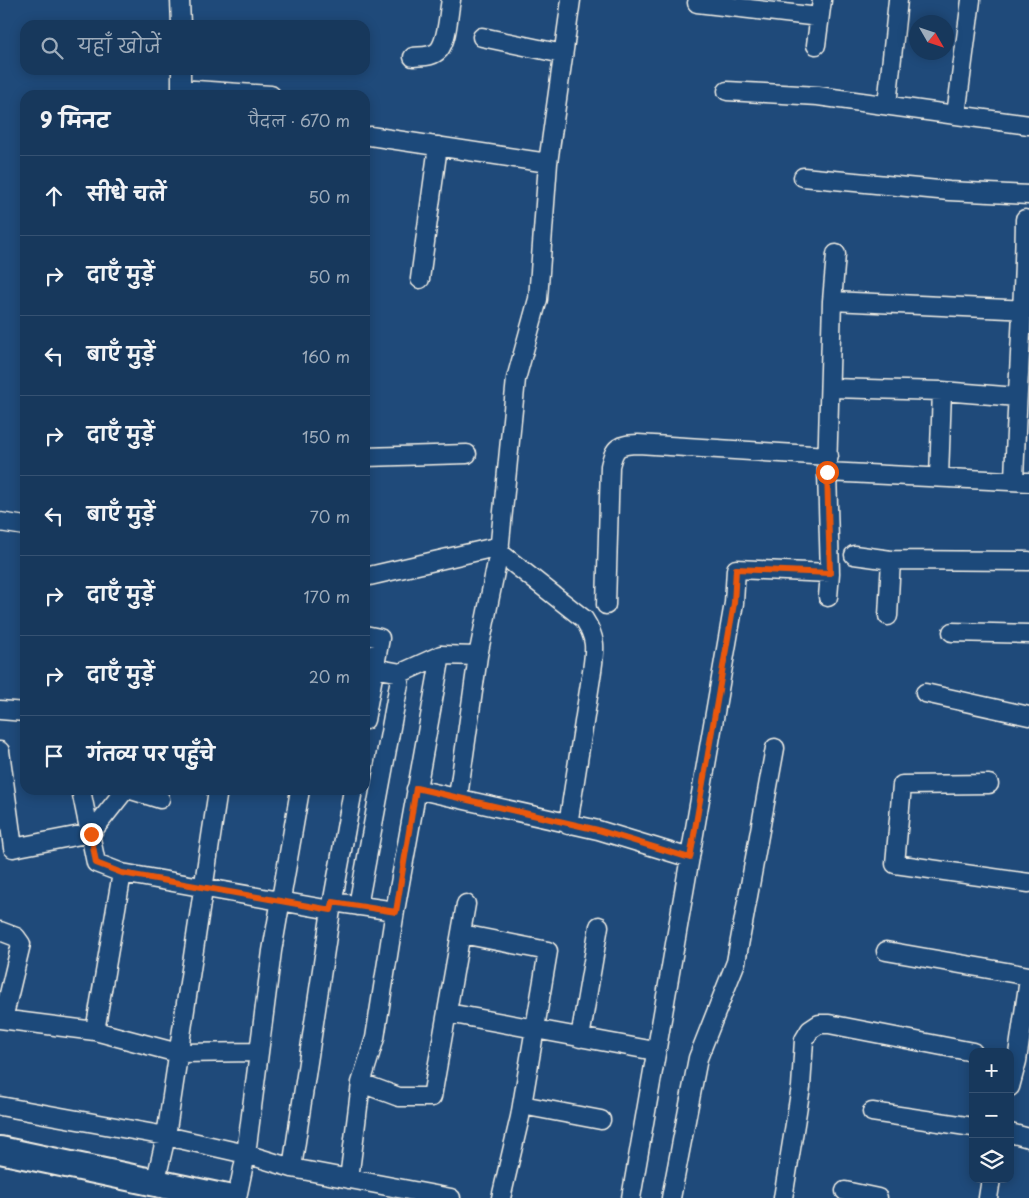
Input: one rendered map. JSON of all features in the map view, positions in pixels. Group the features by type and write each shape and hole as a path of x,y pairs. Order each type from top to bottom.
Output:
{"highway":[{"path":"0,1150 234,1194"}],"street":[{"path":"180,0 180,20"},
{"path":"413,57 429,56 439,50 444,40 451,0"},
{"path":"458,797 478,656 500,549 516,379 538,299 548,163 571,0"},
{"path":"887,105 898,0"},
{"path":"956,115 971,0"},
{"path":"697,3 821,8 816,45"},
{"path":"482,37 563,54"},
{"path":"181,75 181,90"},
{"path":"727,91 818,96 1029,125"},
{"path":"370,136 548,163"},
{"path":"420,279 438,146"},
{"path":"803,177 948,191 1029,194"},
{"path":"606,605 610,466 614,452 621,445 638,444 939,477 1021,481 1017,397 1026,309 1029,199"},
{"path":"828,597 830,573 828,464 832,301 836,254"},
{"path":"832,301 1026,309"},
{"path":"831,388 942,391 1017,397"},
{"path":"939,477 942,391"},
{"path":"370,457 467,454"},
{"path":"0,522 20,525"},
{"path":"370,576 500,549"},
{"path":"500,549 584,619 593,633 595,647 592,671 568,825"},
{"path":"854,555 891,560 1029,561"},
{"path":"888,616 891,560"},
{"path":"631,1198 734,603 736,569 830,573"},
{"path":"952,632 1029,634"},
{"path":"370,636 380,638 370,691"},
{"path":"374,668 401,673 441,655 478,656"},
{"path":"349,1179 360,1083 375,1038 416,788 441,655"},
{"path":"358,906 401,673"},
{"path":"925,693 1029,716"},
{"path":"0,710 20,712"},
{"path":"670,1198 698,1058 736,962 775,748"},
{"path":"0,751 12,848 91,834 121,795"},
{"path":"989,784 902,785 895,864 1029,883"},
{"path":"416,788 568,825 598,830 690,858"},
{"path":"82,795 96,863 122,873 281,901 332,906 358,906 396,912"},
{"path":"147,795 160,799"},
{"path":"156,1178 178,1053 217,795"},
{"path":"234,1194 245,1158 258,1052 299,795"},
{"path":"292,1168 332,906 352,795"},
{"path":"95,1031 122,873"},
{"path":"360,1083 399,1096 432,1097 466,904"},
{"path":"580,1038 599,926"},
{"path":"0,931 16,937 21,944 2,1019 95,1031 178,1053 258,1052"},
{"path":"462,934 548,951 522,1105 501,1198"},
{"path":"886,951 1029,978 1019,1062 1014,1076"},
{"path":"448,1014 656,1051"},
{"path":"783,1198 801,1086 804,1040 810,1030 819,1024 829,1024 969,1051"},
{"path":"522,1105 602,1120"},
{"path":"0,1106 292,1168 451,1198"},
{"path":"872,1112 969,1126"},
{"path":"1014,1135 1029,1138"},
{"path":"988,1198 990,1183"},
{"path":"845,1191 878,1198"}],"route":[{"path":"91,834 96,863 122,873 331,910 333,902 396,912 416,788 568,825 598,830 690,858 734,603 736,569 830,573 827,472"}]}
